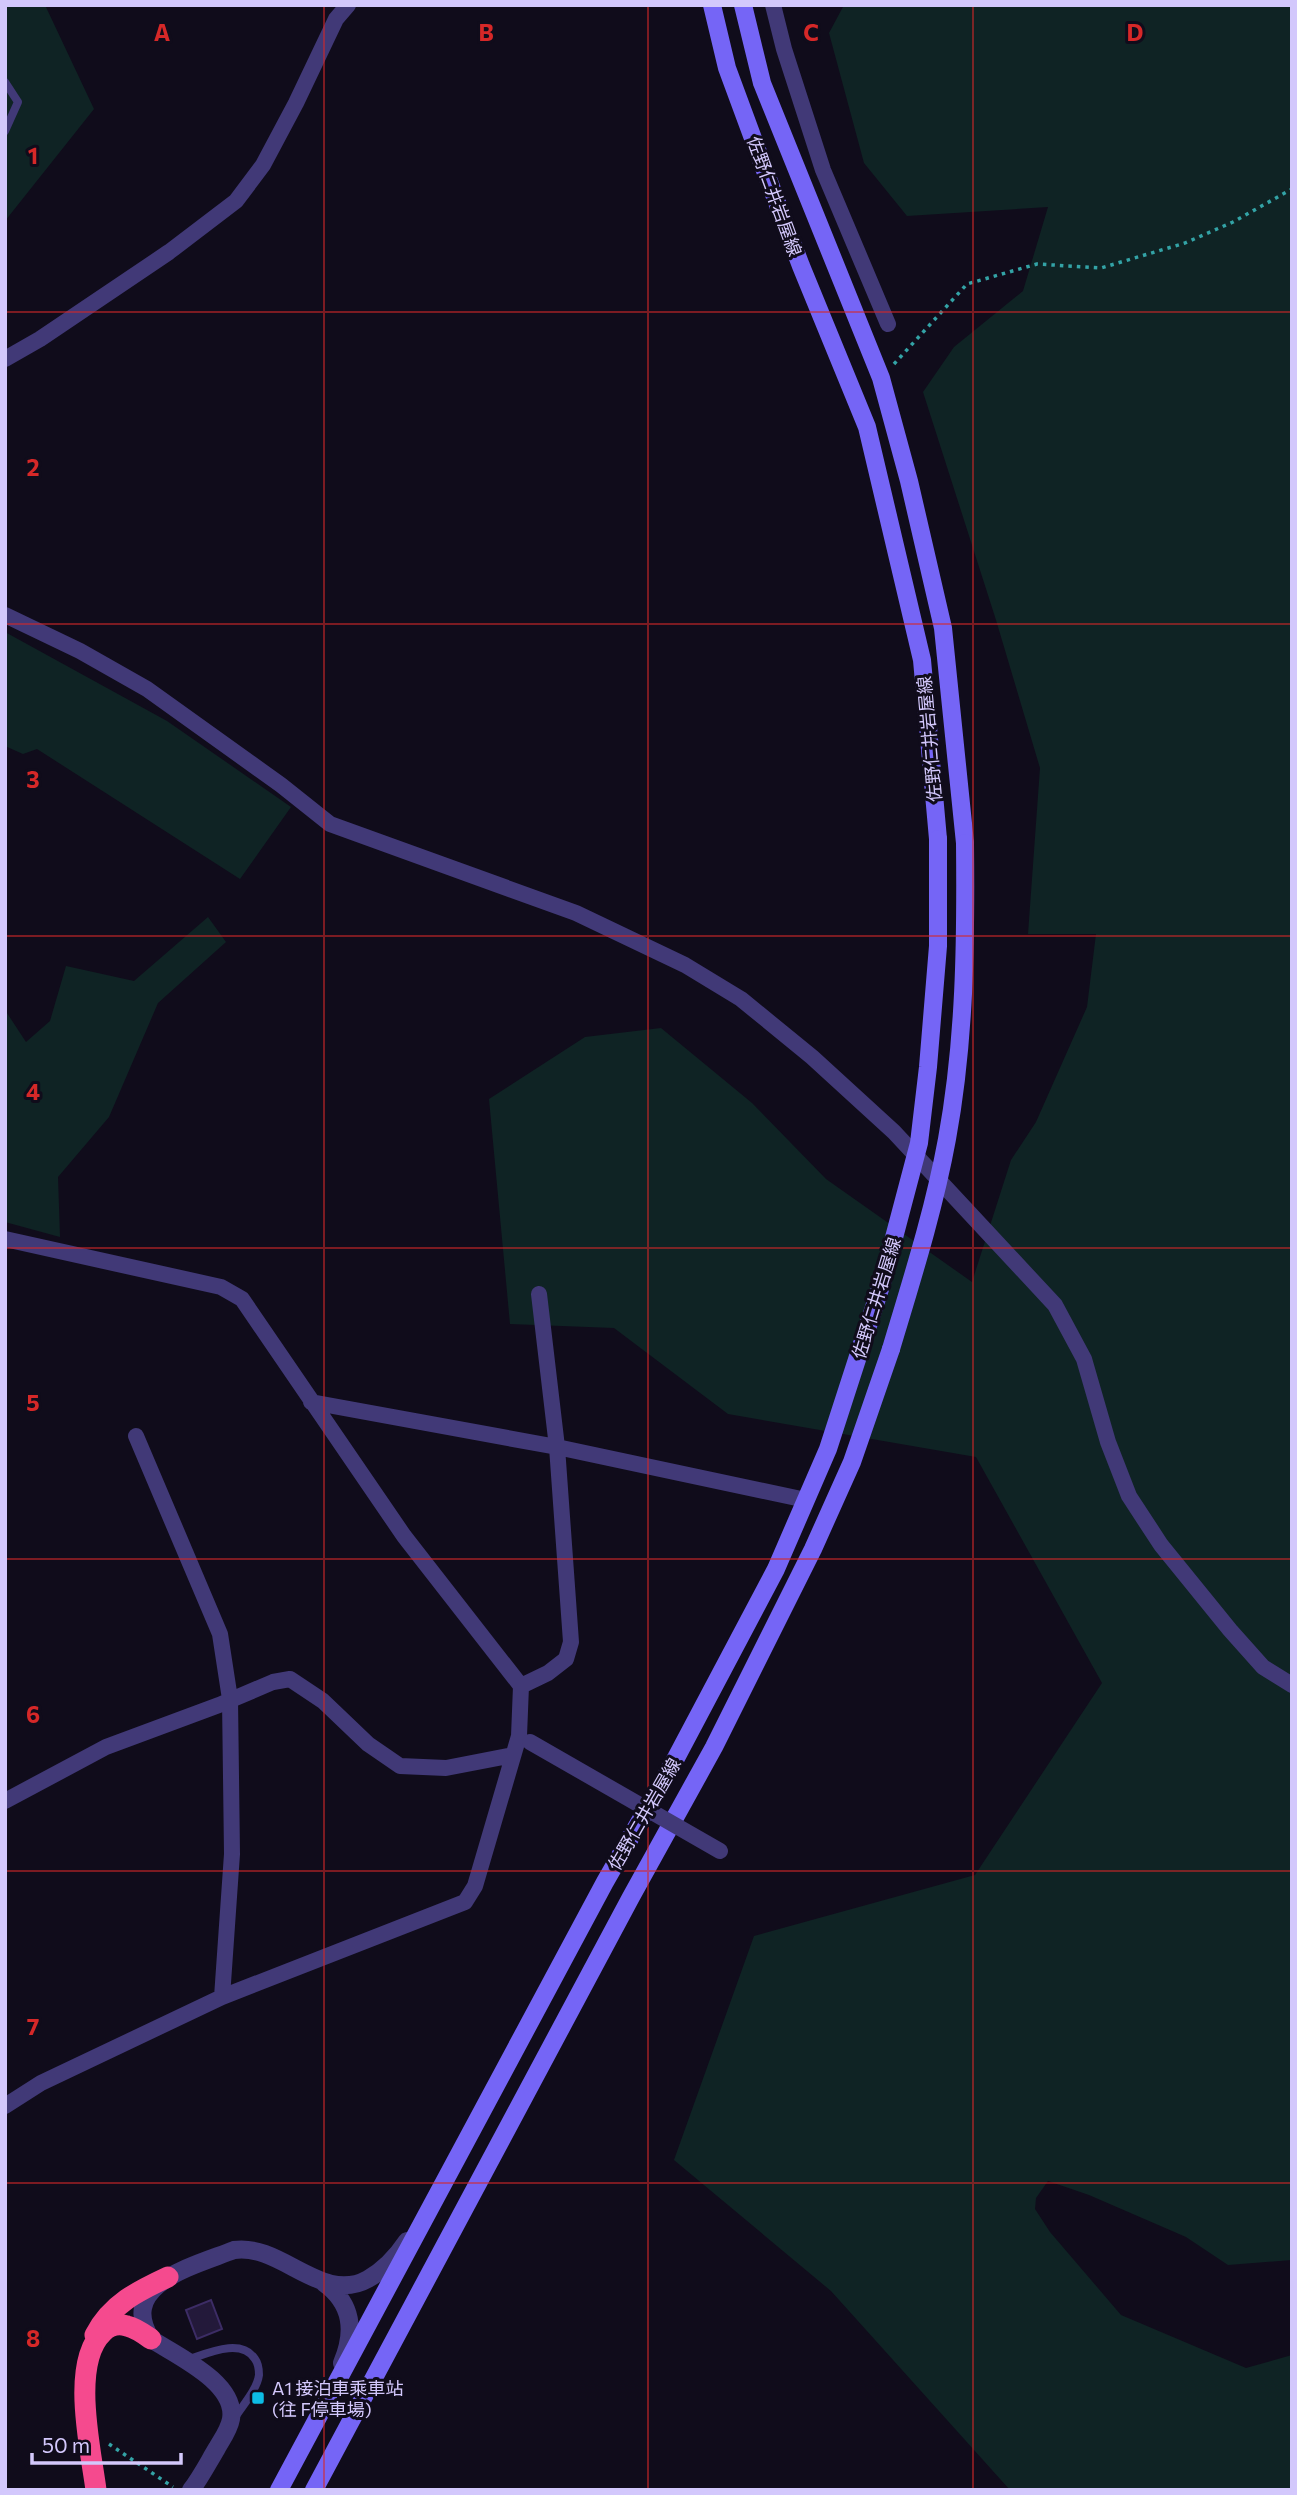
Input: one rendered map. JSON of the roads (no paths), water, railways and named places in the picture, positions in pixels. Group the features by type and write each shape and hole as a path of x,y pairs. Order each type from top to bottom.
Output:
{"highway":[{"path":"96,2490 86,2402 88,2356 97,2332 113,2309 135,2292 168,2277"},
{"path":"88,2356 99,2335 117,2325 127,2326 151,2339"}],"main road":[{"name":"佐野仁井岩屋線","path":"279,2490 776,1569 828,1449 882,1283 919,1143 929,1066 938,946 938,839 922,660 867,428 801,266 727,68 712,5"},
{"name":"佐野仁井岩屋線","path":"316,2490 720,1735 813,1549 852,1462 891,1349 926,1232 947,1138 960,1041 965,929 965,843 943,628 909,481 881,378 762,83 743,5"}],"street":[{"path":"5,359 40,339 147,266 236,201 263,165 336,19 348,5"},
{"path":"773,5 784,49 823,170 888,324"},
{"path":"5,615 80,651 147,689 281,785 330,824 576,913 661,954 741,999 812,1057 894,1132 1055,1305 1084,1359 1108,1442 1129,1496 1161,1545 1230,1629 1263,1667 1292,1685"},
{"path":"5,1238 221,1287 242,1299 404,1536 521,1686 525,1739 513,1755 475,1886 465,1902 222,1997 41,2083 5,2106"},
{"path":"521,1686 548,1673 566,1659 571,1642 557,1447 539,1294"},
{"path":"311,1402 557,1447 806,1500"},
{"path":"136,1436 220,1634 230,1699 232,1854 222,1997"},
{"path":"5,1801 106,1747 273,1682 290,1679 323,1701 368,1744 400,1766 446,1768 513,1755"},
{"path":"525,1739 720,1851"},
{"path":"191,2490 228,2429 231,2418 228,2397 214,2380 151,2339 145,2328 142,2307 147,2296 168,2277 234,2250 244,2249 267,2254 337,2286 362,2283 385,2268 407,2241 459,2153"},
{"path":"319,2414 346,2354 351,2325 342,2299 323,2281"}],"lane":[{"path":"5,82 18,102 5,131"},
{"path":"184,2361 238,2348 248,2351 255,2358 259,2376 228,2429"}],"place":[{"name":"A1 接泊車乘車站 (往 F停車場)","path":"258,2398"}]}
